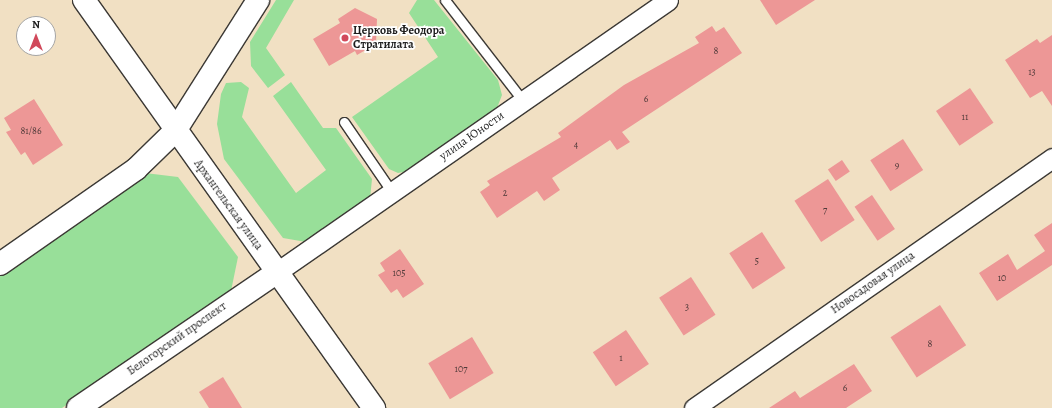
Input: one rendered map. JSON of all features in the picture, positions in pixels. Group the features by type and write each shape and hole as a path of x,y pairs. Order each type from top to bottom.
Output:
{"street":[{"name":"Архангельская улица","path":"84,0 175,131 374,408"},
{"path":"0,264 136,170 175,131 258,0"},
{"name":"улица Юности","path":"277,272 668,0"},
{"name":"Новосадовая улица","path":"694,408 1052,158"},
{"name":"Белогорский проспект","path":"78,408 277,272"}],"lane":[{"path":"445,0 523,101"},
{"path":"344,122 392,192"}],"green space":[{"path":"276,0 294,0 266,48 285,75 268,88 251,66 250,42"},
{"path":"417,0 434,0 498,80 502,95 497,108 408,171 398,173 389,169 352,117 438,57 409,13"},
{"path":"241,82 249,88 242,117 296,193 326,170 273,96 291,82 323,128 336,128 372,179 370,199 306,242 283,238 224,159 217,124 221,94 226,83"},
{"path":"145,173 178,177 238,257 231,291 62,408 0,408 0,273"}],"building":[{"path":"760,0 815,0 776,25"},
{"name":"Церковь Феодора Стратилата","path":"355,8 377,19 376,44 357,55 355,51 329,66 313,39 340,23 338,19"},
{"path":"712,26 716,32 724,27 742,53 622,132 630,142 617,150 610,140 552,178 560,190 544,201 537,191 497,218 480,192 490,185 487,181 561,137 558,133 624,85 699,43 695,37"},
{"path":"1052,35 1052,106 1042,91 1030,98 1005,60 1037,39 1040,43"},
{"path":"970,88 993,123 959,146 936,111"},
{"path":"34,99 63,145 33,165 25,152 21,155 6,132 11,130 4,118"},
{"path":"903,139 923,170 890,191 870,160"},
{"path":"842,160 850,172 836,181 828,170"},
{"path":"828,179 855,220 821,242 794,201"},
{"path":"872,195 895,229 878,241 855,207"},
{"path":"1052,223 1052,265 997,301 979,273 1008,254 1017,270 1045,251 1034,235"},
{"path":"762,232 785,268 753,289 729,253"},
{"path":"400,249 424,284 403,298 397,289 391,293 378,275 385,271 380,263"},
{"path":"691,277 716,315 684,335 659,298"},
{"path":"940,305 966,345 917,377 891,337"},
{"path":"626,330 649,364 616,386 593,352"},
{"path":"472,337 494,373 450,399 428,363"},
{"path":"854,364 872,391 846,408 769,408 795,391 800,398"},
{"path":"223,377 242,408 209,408 199,392"}],"place":[{"name":"Церковь Феодора Стратилата","path":"345,38"}]}
